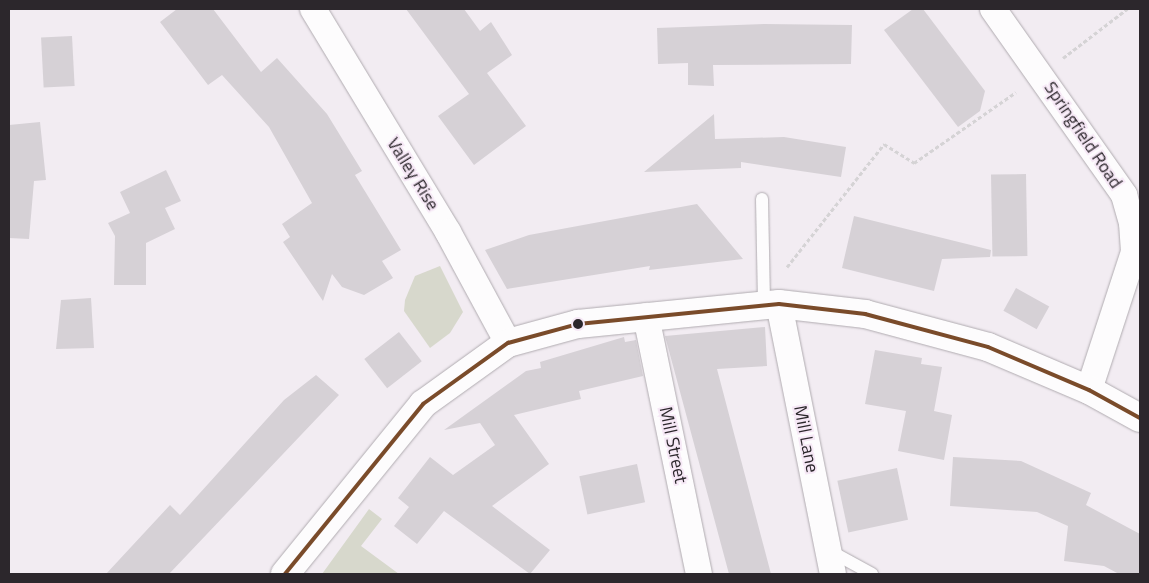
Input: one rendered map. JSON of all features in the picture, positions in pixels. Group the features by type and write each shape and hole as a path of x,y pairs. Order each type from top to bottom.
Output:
{"main road":[{"path":"286,574 423,404 508,342 578,324 772,305 865,314 970,342 1090,390 1140,418"}],"street":[{"name":"Valley Rise","path":"313,9 448,232 508,342"},
{"name":"Springfield Road","path":"993,9 1042,74 1124,195 1132,223 1134,252 1090,390"},
{"name":"Mill Lane","path":"772,305 830,562"},
{"name":"Mill Street","path":"646,316 699,574"}],"lane":[{"path":"762,199 772,305"},
{"path":"830,562 872,574"}],"path":[{"path":"772,305 786,269 884,144 914,163 1042,74 1127,9"}],"shaded area":[{"path":"440,266 463,312 450,333 430,348 404,311 405,300 415,276"},
{"path":"369,509 382,519 361,546 399,574 322,574"}],"building":[{"path":"177,9 213,9 261,72 277,58 327,114 362,171 355,175 401,250 382,261 393,278 364,295 342,287 332,274 323,301 283,242 290,237 282,224 312,203 269,127 222,75 208,85 160,22"},
{"path":"406,9 464,9 480,31 491,22 512,55 487,73 526,126 474,165 438,116 469,94"},
{"path":"913,9 923,9 985,91 980,111 958,127 884,30"},
{"path":"764,24 852,25 851,64 713,65 714,86 688,85 688,63 658,64 657,28"},
{"path":"72,36 75,86 44,88 41,38"},
{"path":"714,114 715,139 784,137 846,147 841,177 741,162 741,168 644,172"},
{"path":"40,122 46,180 34,181 29,239 9,238 9,125"},
{"path":"166,170 181,201 165,208 175,229 146,243 146,285 114,285 115,236 108,223 130,213 120,192"},
{"path":"1026,174 1027,256 992,257 991,175"},
{"path":"697,204 743,259 649,270 650,266 507,289 485,250 529,235"},
{"path":"854,216 991,250 990,257 942,259 934,291 842,268"},
{"path":"1016,288 1049,306 1037,329 1003,311"},
{"path":"91,298 94,348 56,349 61,300"},
{"path":"765,327 767,366 717,369 771,574 729,574 665,336"},
{"path":"399,332 422,361 387,388 364,359"},
{"path":"624,337 625,342 636,340 643,376 579,391 581,399 514,415 549,464 492,506 550,550 530,574 444,511 417,544 394,526 409,507 398,498 430,457 453,475 495,445 480,423 444,430 526,371 541,368 540,362"},
{"path":"875,350 922,358 921,364 942,367 934,411 952,415 944,460 898,451 906,411 865,404"},
{"path":"316,375 339,395 169,574 106,574 170,505 180,515 284,400"},
{"path":"953,457 1021,461 1091,493 1086,505 1140,534 1140,574 1119,574 1104,566 1064,561 1068,526 1037,512 950,506"},
{"path":"637,464 645,502 587,514 579,476"},
{"path":"897,468 908,520 848,533 837,481"}],"transit line":[{"path":"285,574 423,404 508,343 578,324 779,304 865,314 988,347 1089,390 1140,418"}]}
